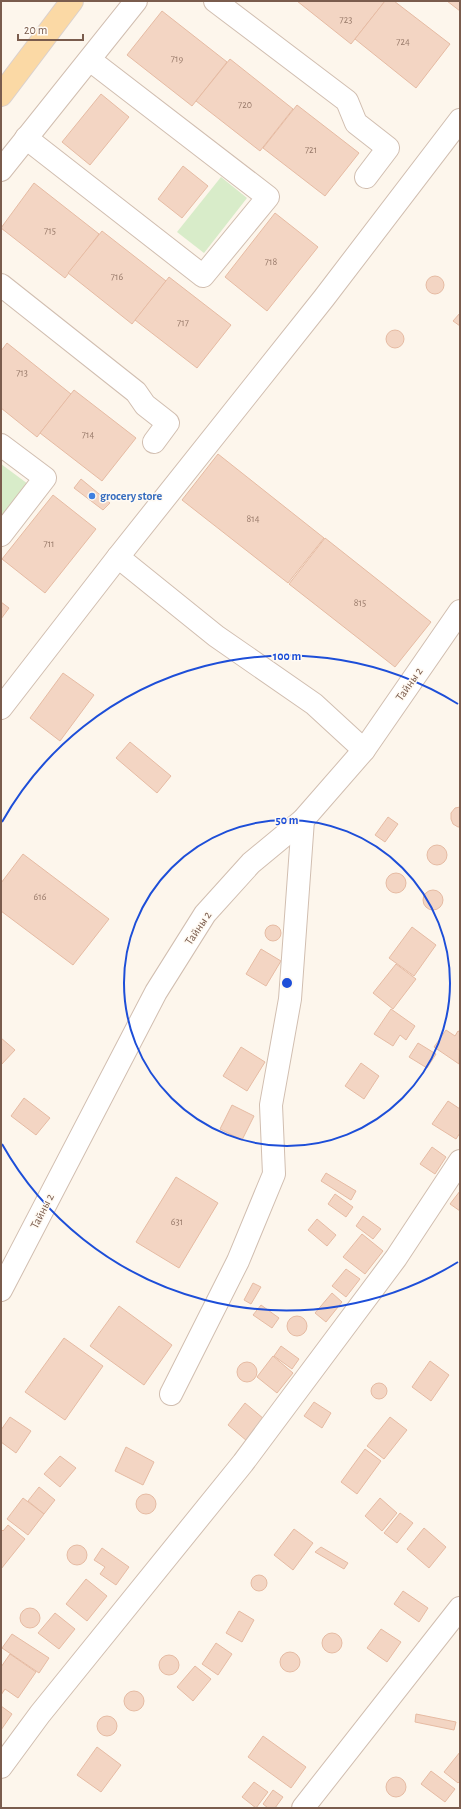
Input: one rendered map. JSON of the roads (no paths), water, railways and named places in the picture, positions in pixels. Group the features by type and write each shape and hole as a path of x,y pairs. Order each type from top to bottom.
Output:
{"main road":[{"path":"1,95 72,1"}],"street":[{"path":"1,170 136,1"},
{"path":"215,1 346,101 356,123 388,148 366,177"},
{"path":"26,138 203,276 268,197 90,60"},
{"path":"1,708 118,556 324,298 460,120"},
{"path":"1,285 136,392 144,405 168,423 154,442"},
{"path":"1,445 45,478 1,535"},
{"path":"118,556 216,636 314,704 364,750"},
{"name":"Тайны 2","path":"1,1290 156,992 205,914 251,863 303,820 364,750 460,611"},
{"path":"171,1394 238,1261 274,1174 271,1105 290,999 303,820"},
{"path":"1,1767 40,1714 243,1463 396,1258 460,1161"},
{"path":"303,1808 460,1608"}],"place":[{"name":"grocery store","path":"92,496"}]}
